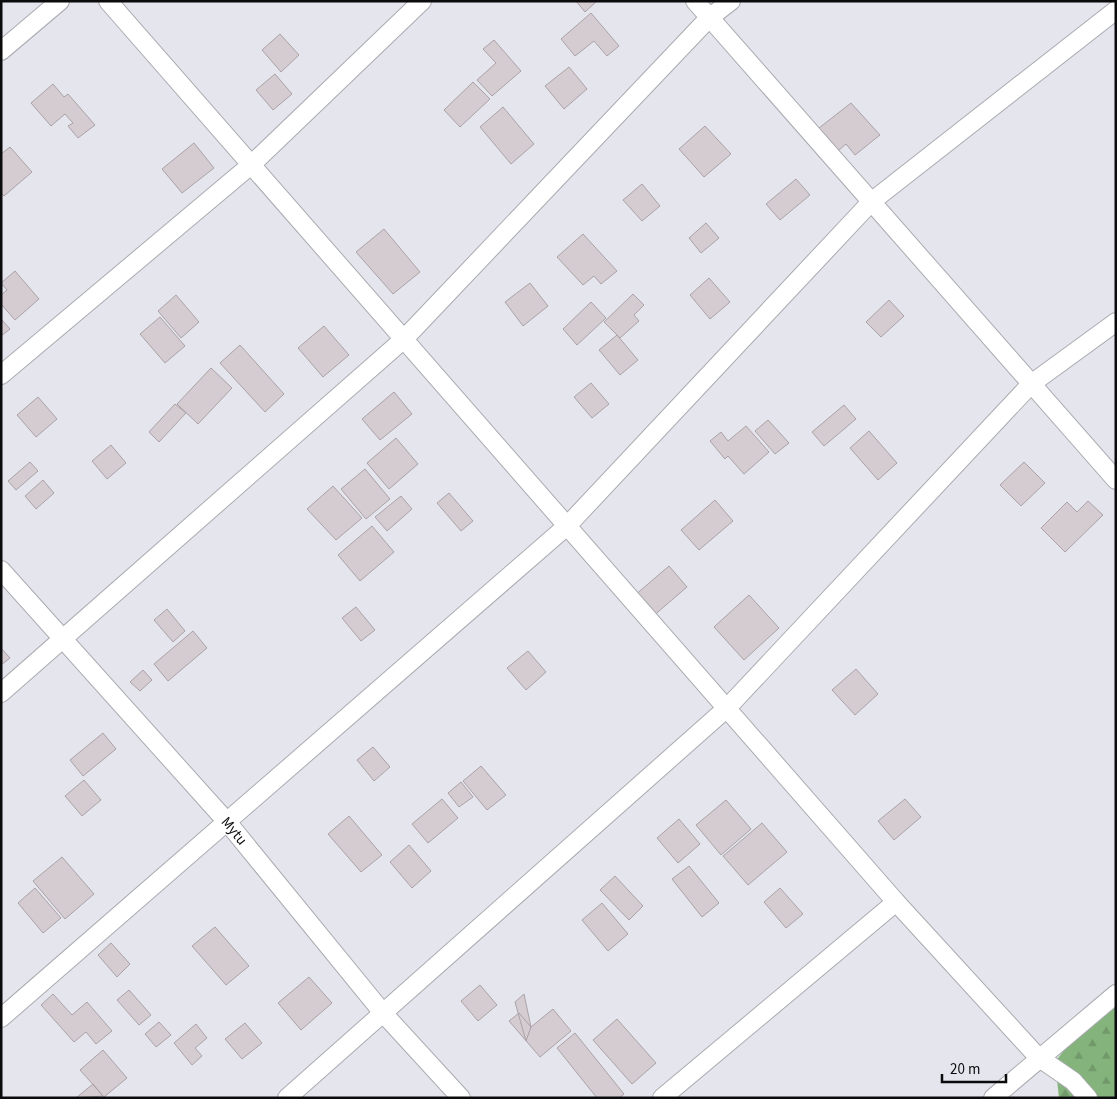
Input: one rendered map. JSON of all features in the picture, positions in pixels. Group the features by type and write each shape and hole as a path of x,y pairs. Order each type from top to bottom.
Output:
{"street":[{"path":"1,51 60,1"},
{"path":"108,1 728,707 896,902 1038,1058 1073,1081 1088,1098"},
{"path":"1,375 252,165 422,1"},
{"path":"695,1 1116,480"},
{"path":"1,693 60,638 404,339 709,18 732,1"},
{"path":"1,1018 228,823 568,525 871,202 1116,10"},
{"path":"286,1098 728,707 1031,384 1116,322"},
{"name":"Mytu","path":"1,570 228,823 383,1013 461,1098"},
{"path":"662,1098 896,902"},
{"path":"993,1098 1116,994"}],"green space":[{"path":"1116,992 1116,1098 1059,1098 1055,1062 1101,1002"}],"building":[{"path":"576,1 597,1 585,12"},
{"path":"591,13 619,46 607,56 594,41 575,56 561,39"},
{"path":"280,34 299,55 281,72 262,50"},
{"path":"494,40 521,71 492,96 477,80 496,63 483,49"},
{"path":"569,67 587,89 564,109 545,86"},
{"path":"275,74 292,94 273,110 256,90"},
{"path":"473,82 490,99 460,127 444,110"},
{"path":"53,84 64,97 68,94 95,125 78,138 68,126 73,123 65,114 51,126 31,103"},
{"path":"851,103 880,135 855,155 846,144 838,151 819,128"},
{"path":"503,107 534,144 511,164 480,127"},
{"path":"705,126 731,154 704,177 679,149"},
{"path":"194,143 214,168 182,193 162,169"},
{"path":"10,147 32,172 4,196 1,193 1,154"},
{"path":"796,179 810,195 780,220 766,204"},
{"path":"642,184 660,206 642,221 623,200"},
{"path":"706,223 719,238 701,253 689,238"},
{"path":"384,229 420,272 393,294 356,252"},
{"path":"583,234 617,271 601,284 594,276 583,285 557,257"},
{"path":"15,271 39,299 15,320 1,304 1,295 7,290 1,283"},
{"path":"709,278 730,302 710,319 690,295"},
{"path":"530,283 548,306 523,326 505,302"},
{"path":"633,294 644,305 634,315 639,321 620,338 604,322"},
{"path":"176,295 199,322 181,338 158,311"},
{"path":"889,300 904,316 881,337 866,322"},
{"path":"591,302 606,318 577,345 563,329"},
{"path":"160,317 185,346 165,363 140,334"},
{"path":"1,319 10,329 1,336"},
{"path":"324,326 349,355 323,377 298,348"},
{"path":"617,335 638,360 620,375 599,350"},
{"path":"240,345 284,394 265,412 220,363"},
{"path":"211,368 232,388 198,424 177,404"},
{"path":"591,383 609,404 592,418 574,397"},
{"path":"394,392 412,414 380,440 362,419"},
{"path":"38,397 57,419 36,437 17,415"},
{"path":"175,404 186,413 159,442 149,432"},
{"path":"844,405 856,419 824,446 812,432"},
{"path":"768,420 789,443 775,454 755,431"},
{"path":"746,426 769,452 744,474 728,456 725,459 710,441 721,432 728,441"},
{"path":"869,431 897,463 878,480 850,448"},
{"path":"396,438 418,464 389,489 367,463"},
{"path":"111,445 126,463 107,479 92,461"},
{"path":"30,462 38,471 16,490 8,481"},
{"path":"1024,462 1045,483 1021,506 1000,485"},
{"path":"365,469 390,499 366,519 341,489"},
{"path":"43,480 54,493 36,509 25,496"},
{"path":"333,486 362,518 336,540 307,509"},
{"path":"449,493 473,521 461,531 437,503"},
{"path":"401,496 412,509 387,531 375,517"},
{"path":"715,500 733,521 699,550 681,530"},
{"path":"1088,501 1103,515 1065,552 1041,528 1067,502 1077,512"},
{"path":"372,526 394,552 360,581 338,555"},
{"path":"669,566 687,587 652,617 634,596"},
{"path":"749,595 779,628 744,660 714,627"},
{"path":"356,607 375,630 361,641 342,618"},
{"path":"167,609 185,631 173,642 154,620"},
{"path":"193,631 207,648 168,681 154,664"},
{"path":"1,648 10,658 1,665"},
{"path":"528,651 546,672 526,690 507,668"},
{"path":"856,669 878,694 855,715 832,690"},
{"path":"143,670 152,680 140,691 130,682"},
{"path":"103,733 116,749 83,776 70,760"},
{"path":"373,747 390,767 374,781 357,760"},
{"path":"481,766 506,795 487,810 463,781"},
{"path":"84,780 101,800 82,816 65,796"},
{"path":"461,782 473,797 459,807 448,793"},
{"path":"442,799 458,818 428,843 412,824"},
{"path":"905,799 921,817 894,840 878,821"},
{"path":"726,800 751,829 721,855 696,825"},
{"path":"349,816 382,855 361,872 328,834"},
{"path":"679,819 700,844 678,863 657,838"},
{"path":"762,823 787,852 748,885 723,856"},
{"path":"409,845 431,871 412,888 390,862"},
{"path":"62,857 94,894 65,919 33,881"},
{"path":"689,866 719,903 702,917 672,879"},
{"path":"615,876 643,906 629,920 600,890"},
{"path":"35,888 61,918 43,933 18,903"},
{"path":"780,888 803,914 786,928 764,902"},
{"path":"602,903 628,934 608,951 582,920"},
{"path":"215,927 249,966 226,985 192,946"},
{"path":"111,943 130,964 117,977 98,955"},
{"path":"309,977 332,1003 301,1030 278,1003"},
{"path":"480,985 497,1005 478,1021 461,1001"},
{"path":"129,990 151,1015 139,1025 117,1000"},
{"path":"53,994 72,1015 87,1002 112,1031 96,1044 86,1032 74,1042 41,1005"},
{"path":"524,994 531,1027 526,1041 515,1002"},
{"path":"553,1009 571,1031 540,1057 509,1021 519,1013 531,1027"},
{"path":"617,1019 656,1063 632,1084 593,1040"},
{"path":"159,1022 171,1035 156,1047 145,1034"},
{"path":"245,1023 262,1043 242,1059 225,1039"},
{"path":"196,1024 207,1038 195,1048 202,1056 192,1065 174,1043"},
{"path":"575,1033 624,1094 619,1098 597,1098 557,1048"},
{"path":"103,1050 127,1078 104,1097 80,1070"},
{"path":"93,1084 103,1096 76,1098"}]}
